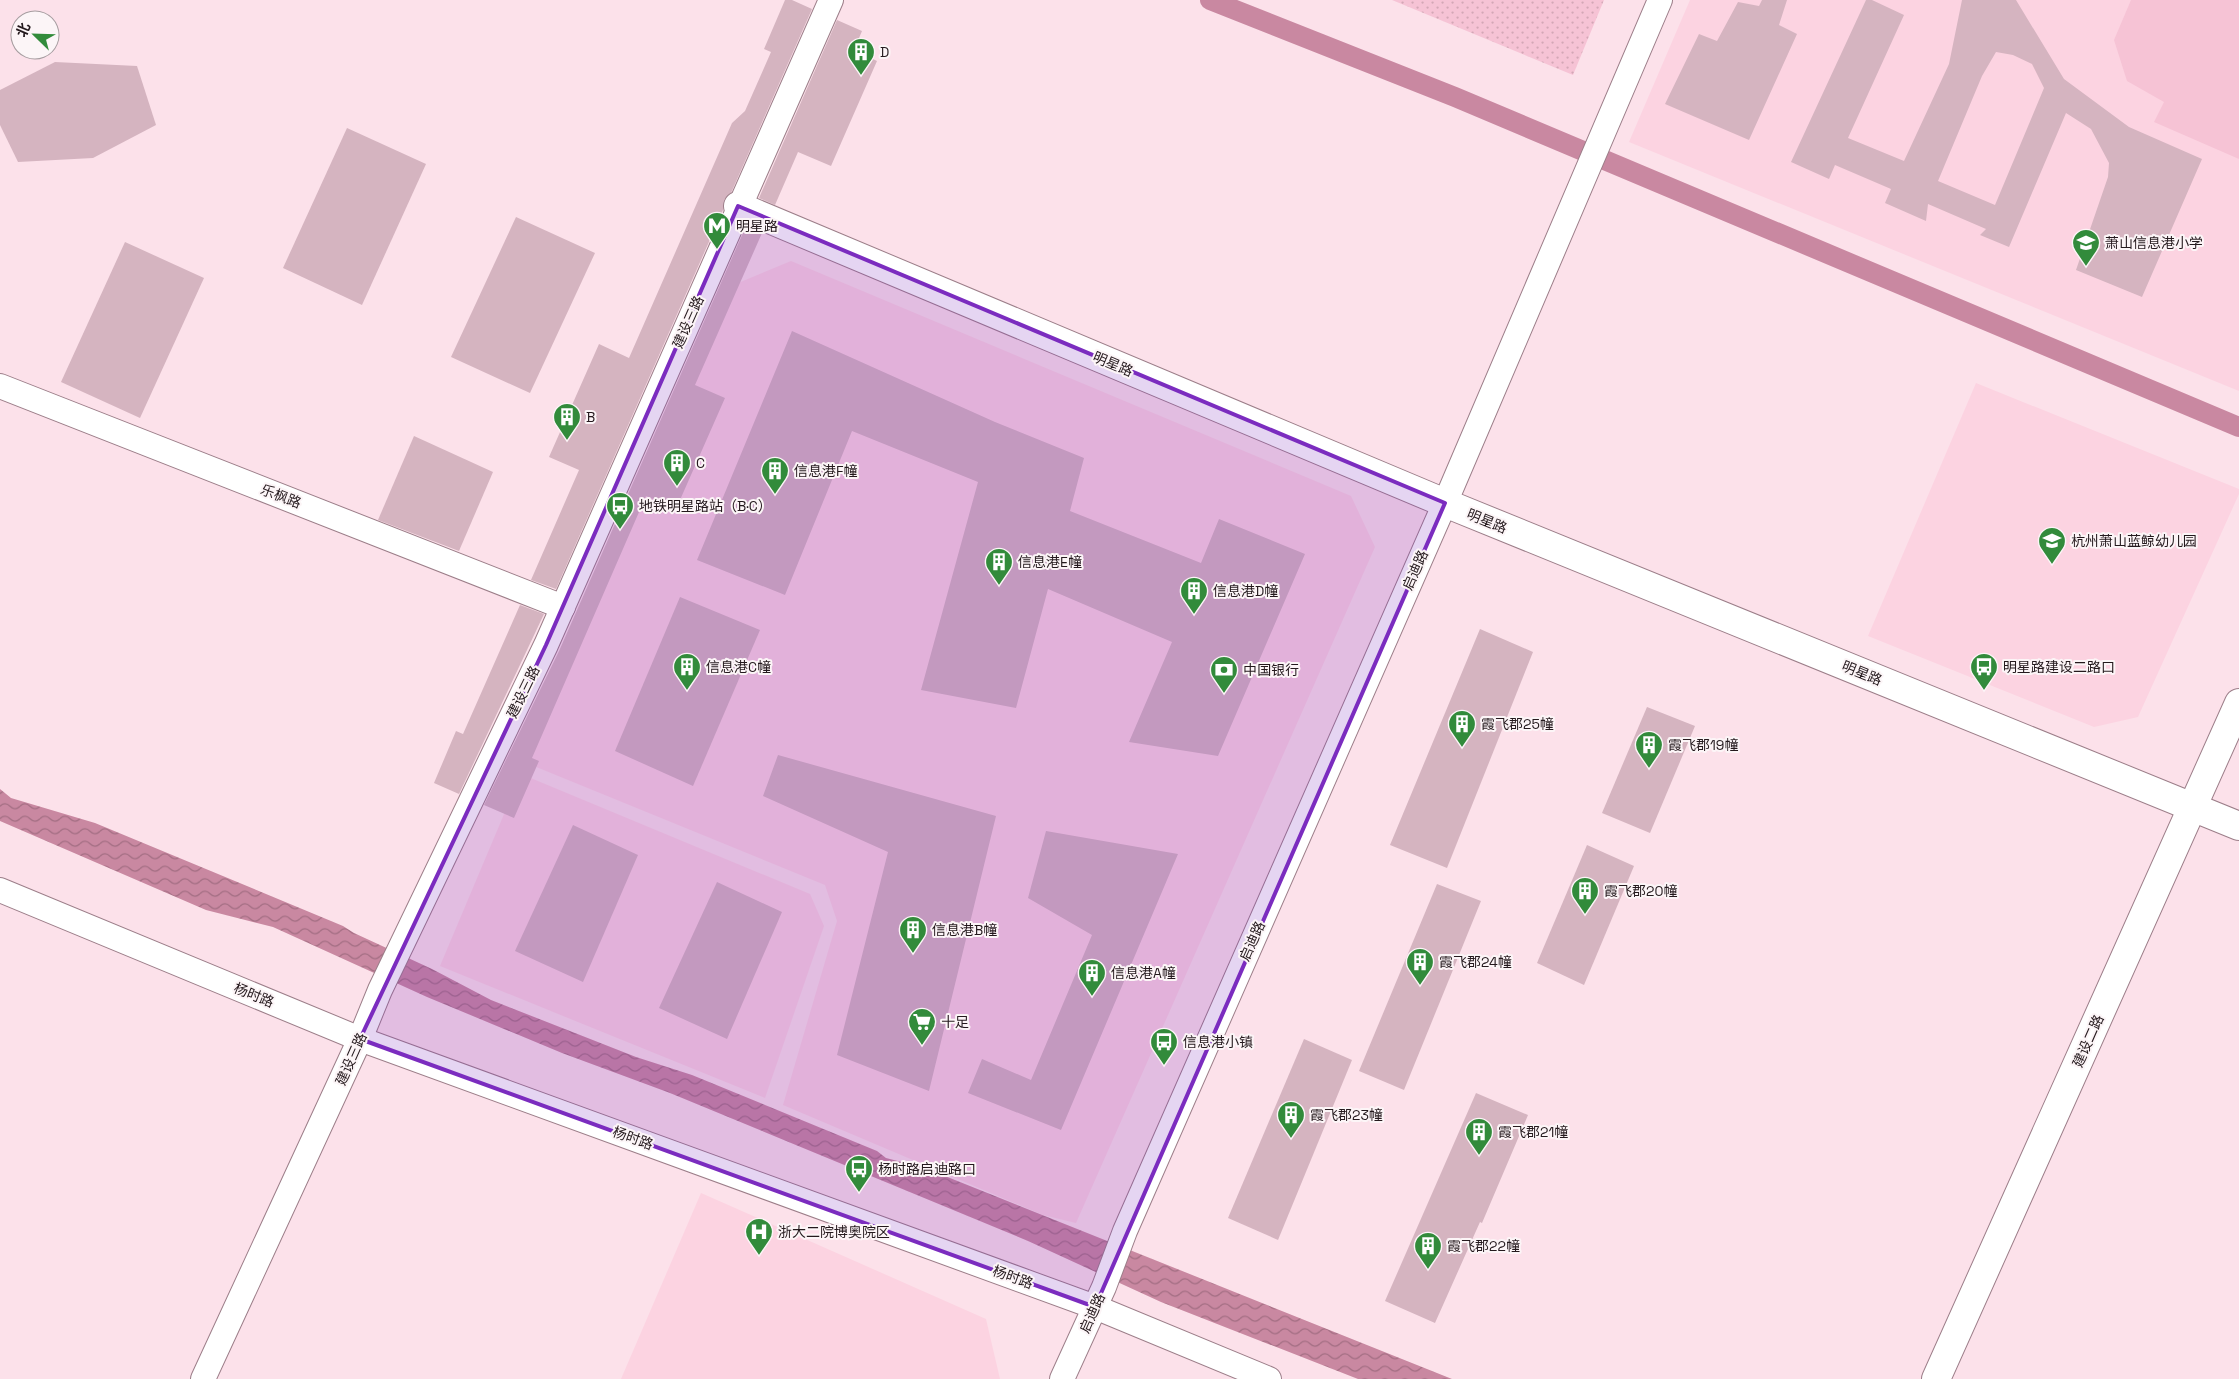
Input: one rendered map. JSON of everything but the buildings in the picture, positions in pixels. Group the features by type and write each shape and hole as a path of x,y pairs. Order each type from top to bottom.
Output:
{"main road":[{"name":"明星路","path":"738,206 1445,503 2239,826"},
{"name":"建设二路","path":"1936,1379 2239,703"}],"street":[{"name":"建设三路","path":"203,1379 360,1039 380,990 563,607 738,206 831,0"},
{"name":"启迪路","path":"1062,1379 1100,1297 1125,1231 1445,503 1660,0"},
{"name":"乐枫路","path":"0,386 563,607"},
{"name":"杨时路","path":"0,890 360,1039 1100,1297 1269,1379"}],"highlighted area":[{"path":"738,206 1445,503 1095,1307 360,1039 546,645"}],"shaded area":[{"path":"1392,0 1604,0 1573,75"},
{"name":"萧山信息港小学","path":"1690,0 2239,0 2239,391 1629,142"},
{"path":"2131,0 2239,0 2239,159 2154,122 2164,102 2127,81 2114,40"},
{"path":"791,261 1351,496 1375,547 1076,1223 1043,1215 783,1105 837,921 825,885 524,762 731,286"},
{"name":"杭州萧山蓝鲸幼儿园","path":"1976,383 2239,489 2239,494 2138,717 2094,727 1868,636"},
{"path":"521,774 810,894 824,926 765,1098 440,966"},
{"name":"浙大二院博奥院区","path":"701,1193 986,1319 1000,1379 621,1379"}],"water":[{"path":"0,789 11,798 95,823 343,926 491,1000 636,1057 692,1075 877,1151 886,1158 925,1168 1452,1379 1358,1379 1161,1302 1028,1241 670,1093 562,1053 427,997 273,927 206,910 0,821"}],"waterway":[{"path":"1210,0 1455,97 2239,427"}],"place":[{"name":"D","path":"861,76"},
{"name":"明星路","path":"717,250"},
{"name":"萧山信息港小学","path":"2086,267"},
{"name":"B","path":"567,441"},
{"name":"C","path":"677,487"},
{"name":"信息港F幢","path":"775,495"},
{"name":"地铁明星路站（B·C）","path":"620,530"},
{"name":"杭州萧山蓝鲸幼儿园","path":"2052,565"},
{"name":"信息港E幢","path":"999,586"},
{"name":"信息港D幢","path":"1194,615"},
{"name":"信息港C幢","path":"687,691"},
{"name":"明星路建设二路口","path":"1984,691"},
{"name":"中国银行","path":"1224,694"},
{"name":"霞飞郡25幢","path":"1462,748"},
{"name":"霞飞郡19幢","path":"1649,769"},
{"name":"霞飞郡20幢","path":"1585,915"},
{"name":"信息港B幢","path":"913,954"},
{"name":"霞飞郡24幢","path":"1420,986"},
{"name":"信息港A幢","path":"1092,997"},
{"name":"十足","path":"922,1046"},
{"name":"信息港小镇","path":"1164,1066"},
{"name":"霞飞郡23幢","path":"1291,1139"},
{"name":"霞飞郡21幢","path":"1479,1156"},
{"name":"杨时路启迪路口","path":"859,1193"},
{"name":"浙大二院博奥院区","path":"759,1256"},
{"name":"霞飞郡22幢","path":"1428,1270"}]}
